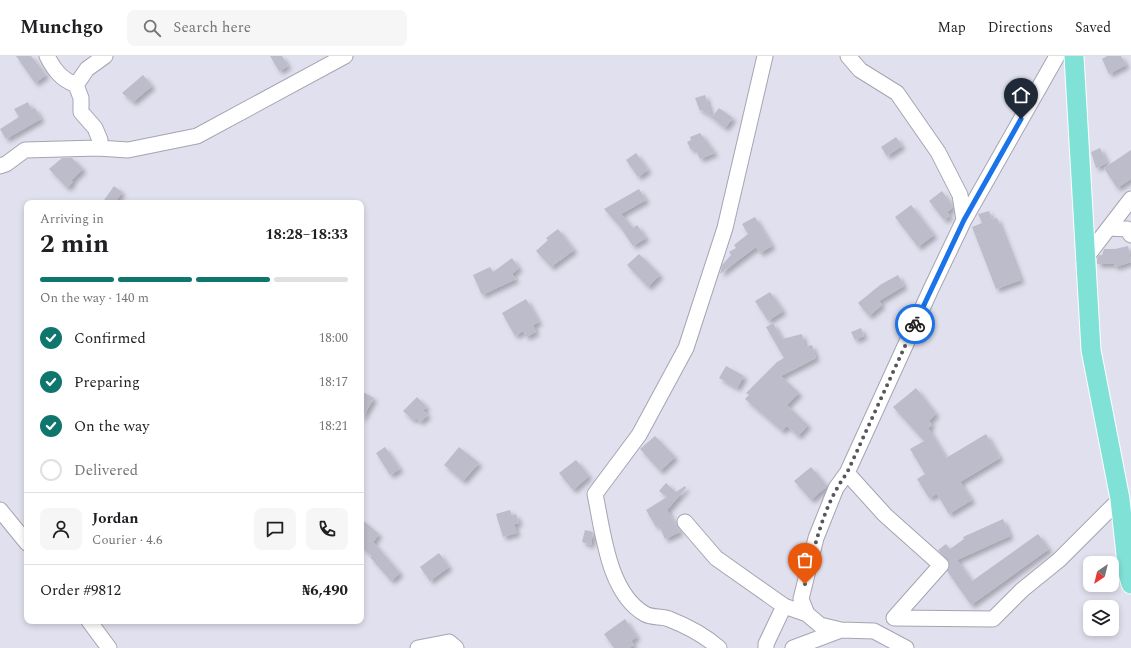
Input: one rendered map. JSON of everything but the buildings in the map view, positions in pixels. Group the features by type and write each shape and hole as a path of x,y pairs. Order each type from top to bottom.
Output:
{"main road":[{"path":"1074,56 1084,260 1091,350 1120,499 1128,573 1131,584"}],"street":[{"path":"47,56 54,69 66,81 76,85 81,98 81,112 95,128 100,140 98,148"},
{"path":"76,85 87,69 105,56"},
{"path":"0,166 6,164 25,150 98,148 128,150 197,136 345,56"},
{"path":"719,648 705,636 668,619 646,614 629,599 613,573 595,494 639,435 686,348 725,228 765,56"},
{"path":"848,56 860,70 897,93 938,152 960,195 964,220"},
{"path":"806,614 801,599 816,538 836,488 847,473 964,220 1057,56"},
{"path":"1084,260 1131,199"},
{"path":"1109,228 1127,229 1131,235"},
{"path":"847,473 885,515 941,565 894,618 874,631"},
{"path":"894,618 993,619 1022,590 1059,560 1120,499"},
{"path":"0,510 24,539"},
{"path":"685,522 716,558 784,606 806,614 820,625 840,630 874,631 906,648"},
{"path":"766,648 766,644 784,606"},
{"path":"91,624 109,648"},
{"path":"792,648 840,630"},
{"path":"823,648 840,630"},
{"path":"418,648 449,642 456,648"}],"way so far":[{"path":"805,584 816,538 836,488 847,473 915,324"}],"route":[{"path":"915,324 964,220 1021,119"}]}
